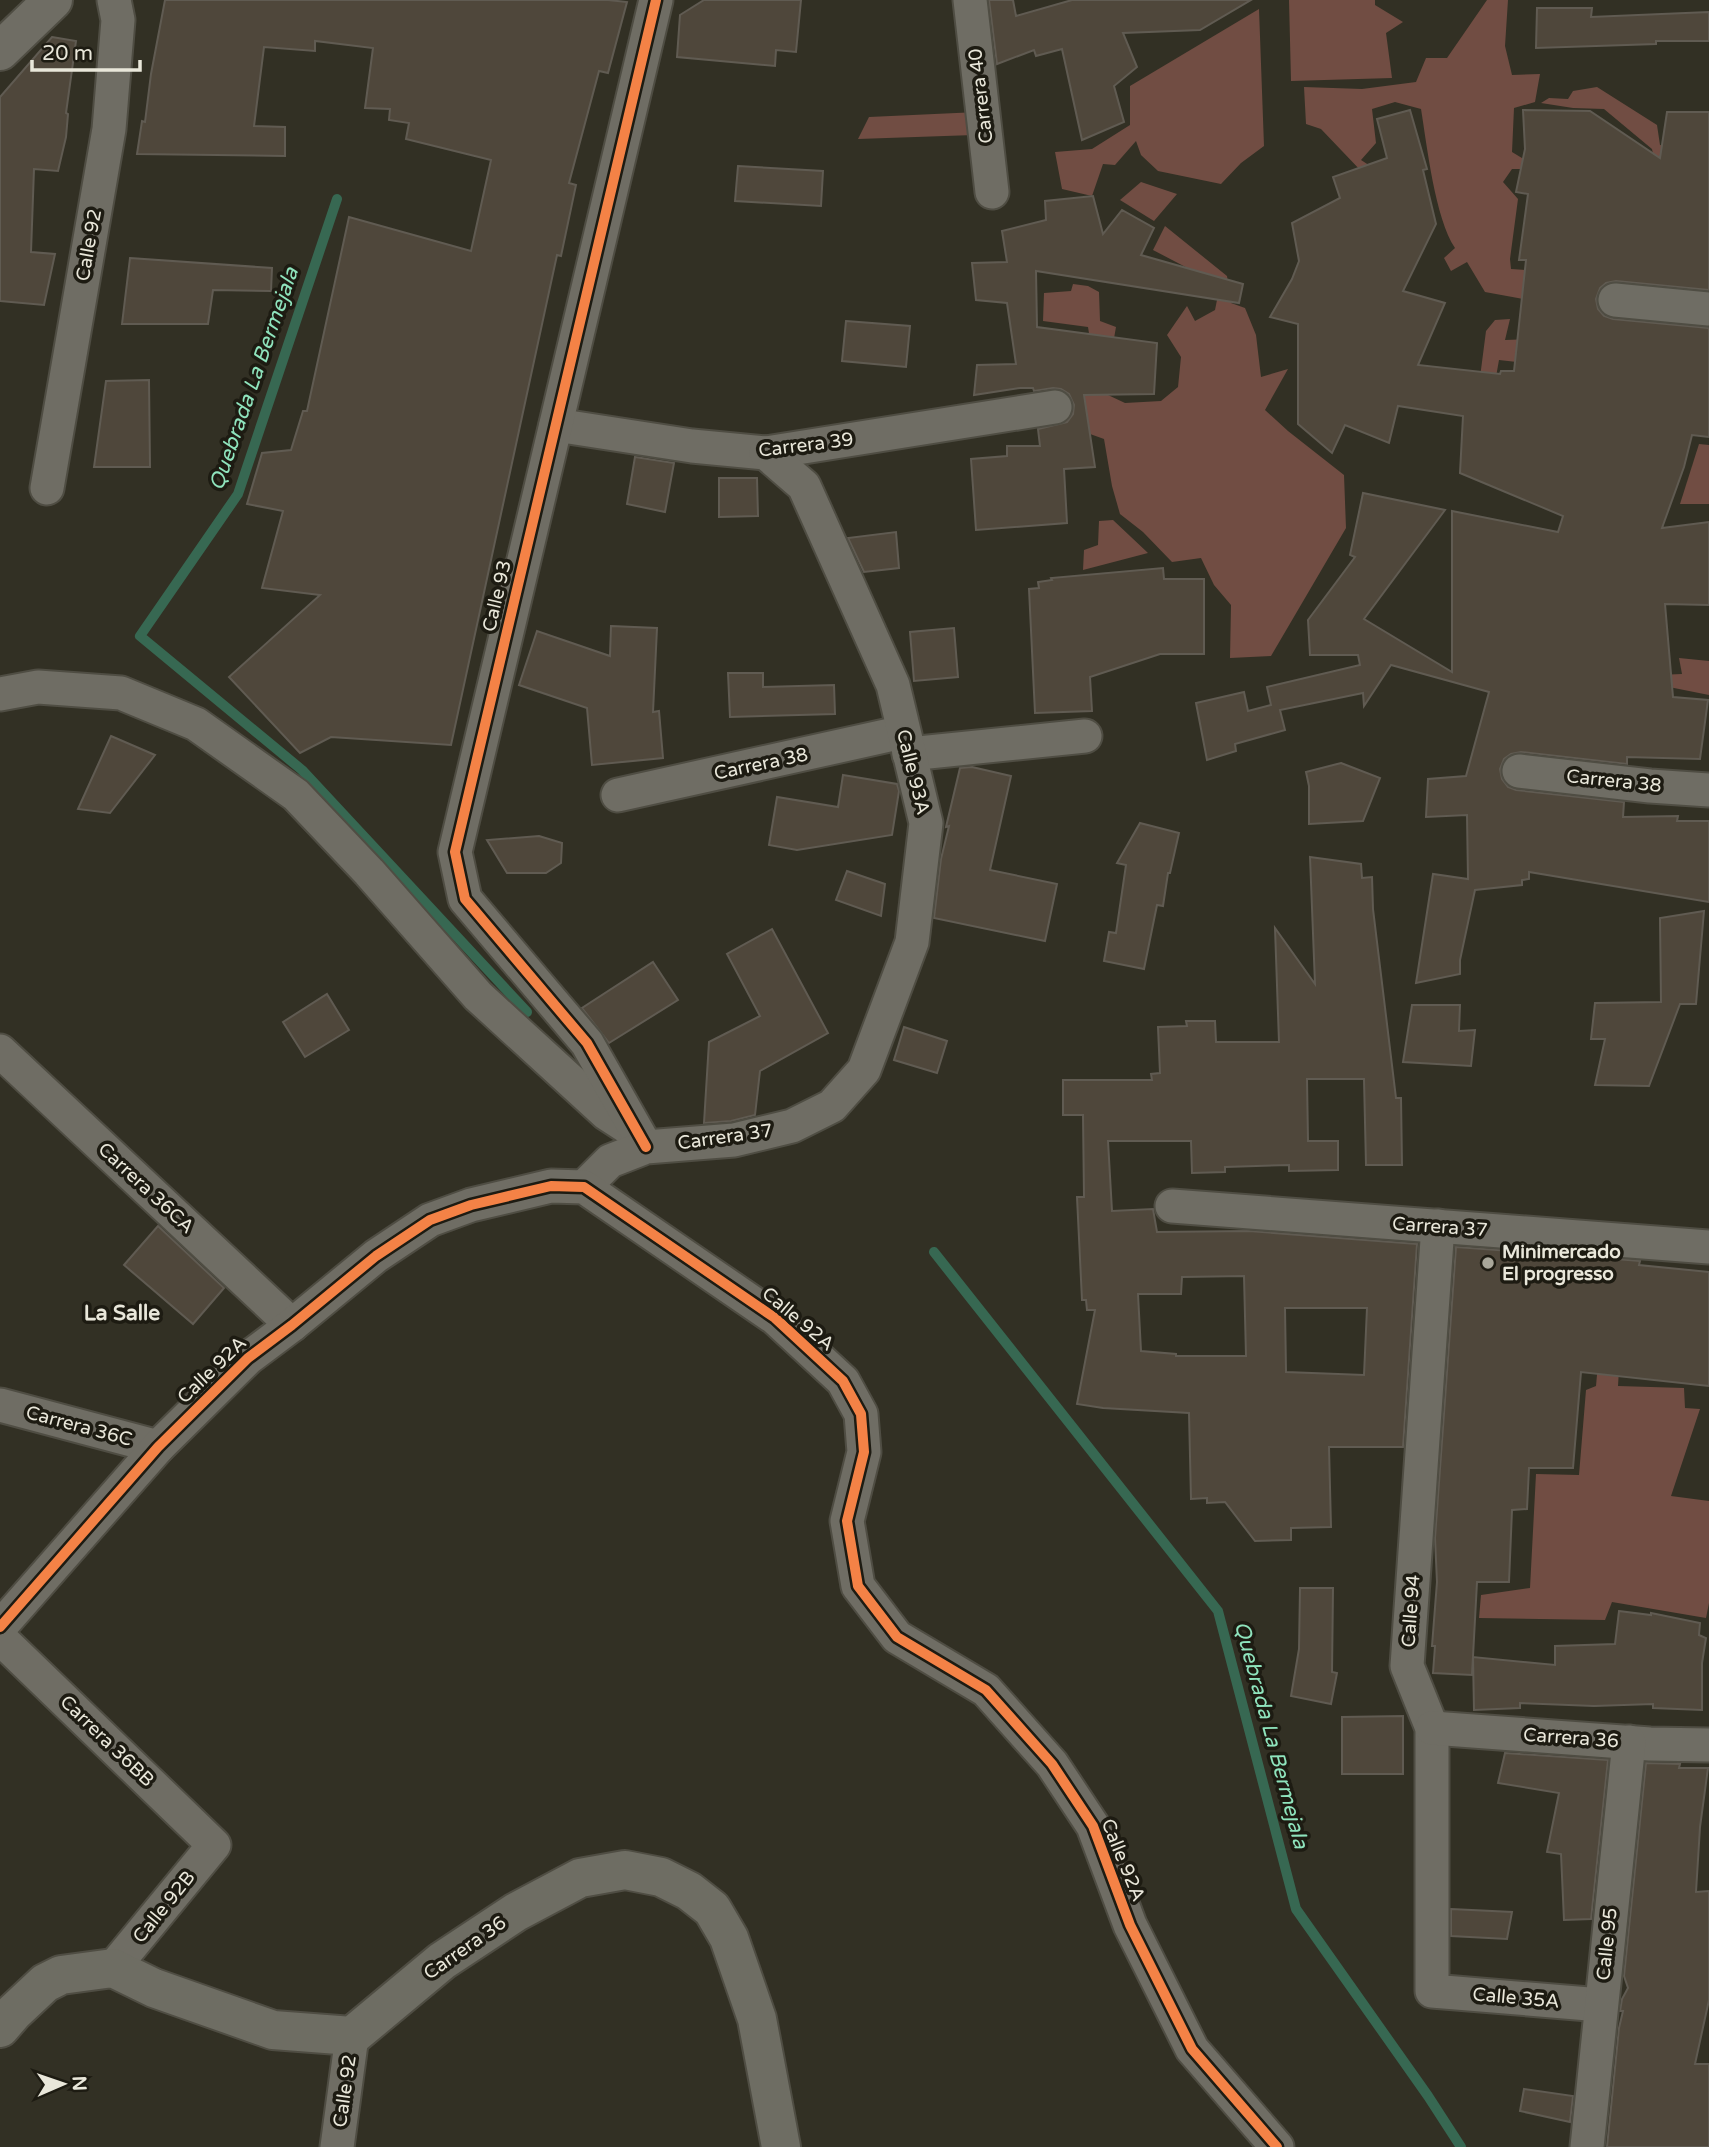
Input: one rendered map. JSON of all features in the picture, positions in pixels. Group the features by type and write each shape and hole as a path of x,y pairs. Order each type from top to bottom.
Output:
{"main road":[{"name":"Carrera 36","path":"352,2036 442,1961 516,1912 580,1878 625,1870 660,1877 689,1891 712,1909 729,1938 757,2019 780,2147"},
{"path":"0,2028 13,2012 45,1983 61,1975 113,1968 154,1988 273,2030 352,2036"}],"street":[{"path":"0,51 53,0"},
{"name":"Calle 92","path":"47,488 109,129 118,20 114,0"},
{"name":"Calle 93","path":"642,1141 587,1043 465,899 455,852 656,0"},
{"name":"Carrera 40","path":"970,0 992,192"},
{"path":"1615,300 1709,309"},
{"name":"Carrera 39","path":"556,425 692,446 766,453 1055,407"},
{"name":"Calle 93A","path":"766,453 804,486 892,685 926,823 912,942 864,1070 832,1106"},
{"path":"0,694 38,687 121,693 196,724 296,795 369,872 478,996 607,1114 642,1141"},
{"name":"Carrera 38","path":"618,795 906,743 1085,736"},
{"name":"Carrera 38","path":"1519,771 1709,790"},
{"name":"Carrera 36CA","path":"0,1051 292,1325"},
{"name":"Carrera 37","path":"584,1187 610,1161 642,1141 734,1140 792,1126 832,1106"},
{"name":"Calle 92A","path":"0,1627 158,1447 248,1358 376,1256 430,1220 471,1205 551,1186 584,1187 775,1318 843,1381 861,1414 864,1452 847,1521 858,1586 897,1637 986,1690 1052,1764 1093,1826 1130,1925 1192,2049 1277,2147"},
{"name":"Carrera 37","path":"1172,1206 1709,1247"},
{"name":"Calle 94","path":"1432,1991 1432,1728 1407,1666 1438,1226"},
{"name":"Carrera 36C","path":"0,1405 158,1447"},
{"name":"Carrera 36BB","path":"0,1637 214,1845"},
{"name":"Carrera 36","path":"1432,1728 1709,1745"},
{"name":"Calle 95","path":"1587,2147 1629,1742"},
{"name":"Calle 92B","path":"113,1968 214,1845"},
{"name":"Calle 35A","path":"1432,1991 1601,2005"},
{"name":"Calle 92","path":"337,2147 352,2036"}],"shaded area":[{"path":"1289,0 1375,0 1375,5 1403,22 1386,33 1392,78 1291,81"},
{"path":"1487,0 1508,0 1505,46 1512,75 1540,74 1535,102 1514,108 1512,152 1527,161 1523,169 1512,169 1503,182 1518,199 1511,269 1540,271 1568,307 1485,292 1467,262 1451,271 1444,258 1455,248 1437,201 1421,109 1395,102 1372,109 1376,143 1361,160 1378,171 1363,173 1321,129 1306,124 1304,87 1362,89 1416,82 1426,58 1447,58"},
{"path":"1259,9 1264,146 1241,163 1221,184 1158,171 1141,155 1136,141 1115,165 1103,164 1092,196 1062,189 1055,152 1092,149 1130,125 1130,86"},
{"path":"1597,87 1657,125 1660,145 1709,150 1656,168 1652,149 1604,109 1541,103 1549,98 1568,99 1573,91"},
{"path":"978,112 974,135 858,139 869,117"},
{"path":"1141,182 1177,194 1154,221 1120,200"},
{"path":"1165,226 1227,276 1231,303 1245,308 1256,335 1261,377 1288,369 1265,410 1344,475 1346,528 1271,656 1230,658 1231,605 1214,585 1201,558 1172,562 1143,532 1120,514 1104,439 1065,425 1065,413 1085,409 1084,394 1108,395 1125,403 1161,401 1178,387 1181,357 1167,335 1187,306 1195,321 1215,310 1220,285 1153,250"},
{"path":"1073,284 1088,286 1099,292 1100,321 1116,327 1113,344 1090,340 1088,327 1043,321 1044,293 1071,291"},
{"path":"1510,319 1505,340 1533,339 1551,366 1499,360 1489,416 1475,416 1486,331 1495,320"},
{"path":"1699,444 1709,445 1709,504 1680,504"},
{"path":"1113,520 1148,553 1083,570 1084,550 1098,545 1099,521"},
{"path":"1679,658 1709,661 1709,695 1644,682 1658,675 1682,674"},
{"path":"1602,1317 1622,1321 1618,1386 1684,1388 1685,1408 1700,1409 1671,1496 1709,1501 1709,1603 1706,1618 1612,1602 1605,1620 1479,1618 1481,1595 1530,1588 1536,1474 1579,1475 1586,1390 1596,1386"}],"building":[{"path":"165,0 627,2 608,73 599,71 569,183 576,185 561,256 557,255 451,745 331,737 300,753 229,677 320,595 262,588 283,511 247,504 262,453 291,450 303,411 307,411 349,217 471,251 491,160 406,139 409,123 389,120 390,109 365,108 373,48 315,41 315,51 264,47 254,126 285,127 285,156 137,154 142,121 145,122"},
{"path":"704,0 801,0 796,52 776,50 775,66 677,57 680,15"},
{"path":"989,0 1013,0 1016,16 1072,0 1251,0 1200,30 1123,33 1137,67 1114,86 1124,122 1082,140 1062,49 1036,56 1034,50 997,64"},
{"path":"1537,8 1592,8 1591,17 1709,12 1709,41 1656,41 1656,44 1536,48"},
{"path":"52,37 76,41 66,113 66,137 58,171 34,169 31,252 55,254 44,305 0,301 0,97"},
{"path":"1410,110 1427,169 1423,170 1436,224 1403,291 1445,303 1418,365 1500,374 1501,371 1514,371 1526,260 1519,260 1528,194 1516,192 1525,149 1523,110 1590,111 1660,158 1667,112 1709,112 1709,290 1616,281 1606,283 1600,288 1596,299 1598,309 1604,316 1613,319 1709,328 1709,437 1692,435 1684,467 1662,528 1709,522 1709,605 1665,604 1673,697 1708,700 1700,759 1627,757 1627,764 1521,752 1504,759 1500,769 1502,779 1508,787 1516,790 1624,802 1623,817 1678,816 1677,821 1709,821 1709,902 1529,872 1529,879 1522,880 1522,885 1475,890 1460,960 1460,974 1416,983 1433,874 1468,879 1467,815 1426,817 1428,779 1466,776 1489,692 1391,665 1364,706 1363,693 1280,710 1285,730 1235,744 1236,751 1207,760 1196,703 1244,692 1248,711 1271,705 1267,687 1360,665 1358,655 1310,655 1308,620 1355,557 1350,555 1363,493 1445,510 1364,619 1452,672 1452,511 1558,532 1563,516 1460,473 1463,416 1398,406 1389,443 1345,425 1332,453 1298,424 1298,324 1270,317 1299,261 1292,223 1340,198 1333,177 1387,158 1377,119"},
{"path":"738,166 823,171 821,206 735,201"},
{"path":"1093,196 1103,234 1122,210 1154,228 1141,255 1243,284 1239,303 1036,271 1037,327 1157,343 1154,394 1084,395 1095,467 1064,469 1067,523 976,530 971,459 1007,456 1007,446 1040,446 1038,429 1067,422 1073,414 1074,405 1069,394 1053,388 1034,391 1033,388 1020,388 974,395 977,365 1016,364 1007,303 976,300 972,263 1007,262 1002,231 1046,220 1045,201"},
{"path":"130,258 272,268 271,291 213,290 208,324 122,324"},
{"path":"846,321 910,326 906,367 842,361"},
{"path":"149,380 150,467 94,467 106,381"},
{"path":"635,457 674,463 665,512 627,504"},
{"path":"719,478 757,478 758,516 719,517"},
{"path":"896,532 899,568 864,572 848,538"},
{"path":"1163,568 1164,579 1204,579 1204,654 1160,654 1090,677 1092,711 1035,713 1029,589 1039,588 1038,582 1052,580 1051,578"},
{"path":"611,626 657,628 653,712 659,711 663,758 592,765 587,708 519,685 537,631 610,656"},
{"path":"954,628 958,677 914,681 910,632"},
{"path":"728,673 763,673 763,687 834,685 835,714 730,717"},
{"path":"111,736 155,755 110,813 78,809"},
{"path":"1341,763 1380,778 1363,821 1309,824 1309,786 1306,772"},
{"path":"972,767 1011,776 990,870 1057,884 1045,941 934,918 941,859 949,826 946,827 960,768"},
{"path":"843,775 897,784 899,791 892,835 797,850 769,845 777,797 838,807"},
{"path":"1140,823 1179,833 1168,873 1163,906 1157,905 1144,969 1104,961 1109,932 1116,933 1126,865 1117,863"},
{"path":"539,836 562,843 561,863 546,873 507,873 487,840"},
{"path":"1310,857 1361,864 1362,878 1372,877 1373,909 1396,1098 1401,1098 1402,1165 1366,1165 1364,1079 1307,1079 1308,1141 1338,1141 1338,1170 1289,1171 1289,1165 1225,1167 1225,1172 1192,1173 1191,1141 1108,1141 1112,1211 1153,1209 1157,1232 1249,1231 1417,1244 1403,1447 1329,1447 1331,1527 1291,1528 1291,1540 1255,1541 1225,1502 1207,1503 1207,1498 1191,1499 1189,1413 1077,1404 1095,1310 1087,1310 1086,1300 1082,1300 1077,1197 1084,1197 1083,1115 1063,1115 1063,1080 1152,1080 1151,1074 1160,1073 1158,1027 1187,1026 1186,1021 1215,1021 1216,1042 1279,1042 1275,928 1315,984","holes":["1244,1276 1246,1356 1176,1356 1141,1351 1138,1294 1181,1294 1182,1277","1285,1308 1367,1308 1364,1375 1286,1372"]},
{"path":"847,871 885,884 881,916 836,900"},
{"path":"1704,911 1696,1004 1680,1004 1649,1086 1595,1085 1605,1039 1591,1039 1595,1003 1661,1002 1660,918"},
{"path":"772,929 828,1033 760,1071 755,1115 731,1121 704,1123 709,1042 760,1016 727,954"},
{"path":"653,962 678,1000 609,1043 582,1008"},
{"path":"327,994 349,1030 305,1057 283,1022"},
{"path":"1412,1005 1460,1005 1459,1031 1475,1030 1471,1066 1403,1062"},
{"path":"904,1027 947,1041 937,1073 894,1060"},
{"path":"158,1226 224,1288 193,1324 124,1265"},
{"path":"1456,1247 1524,1252 1524,1257 1580,1256 1640,1261 1639,1265 1709,1272 1709,1386 1581,1372 1573,1468 1529,1468 1527,1509 1512,1510 1509,1582 1477,1582 1472,1675 1433,1673 1435,1646 1432,1646 1437,1582 1435,1538"},
{"path":"1300,1588 1333,1588 1332,1672 1337,1673 1331,1704 1291,1696 1299,1649"},
{"path":"1619,1611 1651,1613 1700,1623 1699,1635 1706,1638 1702,1663 1702,1710 1653,1708 1653,1704 1594,1706 1520,1703 1520,1708 1474,1710 1473,1657 1555,1665 1555,1646 1615,1644"},
{"path":"1403,1716 1403,1774 1342,1774 1342,1717"},
{"path":"1505,1753 1608,1760 1591,1919 1564,1920 1561,1854 1547,1852 1559,1793 1498,1783"},
{"path":"1646,1763 1680,1764 1679,1768 1708,1768 1700,1827 1696,1892 1709,1891 1709,2000 1695,2064 1709,2064 1709,2147 1607,2147 1623,2011 1620,2011 1628,1988 1624,1976"},
{"path":"1451,1909 1512,1912 1507,1939 1451,1936"},
{"path":"1524,2089 1573,2096 1570,2122 1520,2111"}],"waterway":[{"name":"Quebrada La Bermejala","path":"337,199 238,494 140,636 302,770 527,1012"},
{"name":"Quebrada La Bermejala","path":"934,1252 1218,1611 1296,1909 1461,2147"}],"cycle path":[{"path":"646,1147 587,1043 465,899 455,852 656,0"},
{"path":"0,1627 158,1447 248,1358 376,1256 430,1220 471,1205 551,1186 584,1187 775,1318 843,1381 861,1414 864,1452 847,1521 858,1586 897,1637 986,1690 1052,1764 1093,1826 1130,1925 1192,2049 1277,2147"}],"place":[{"name":"Minimercado El progresso","path":"1488,1263"}],"district":[{"name":"La Salle","path":"122,1313"}]}
